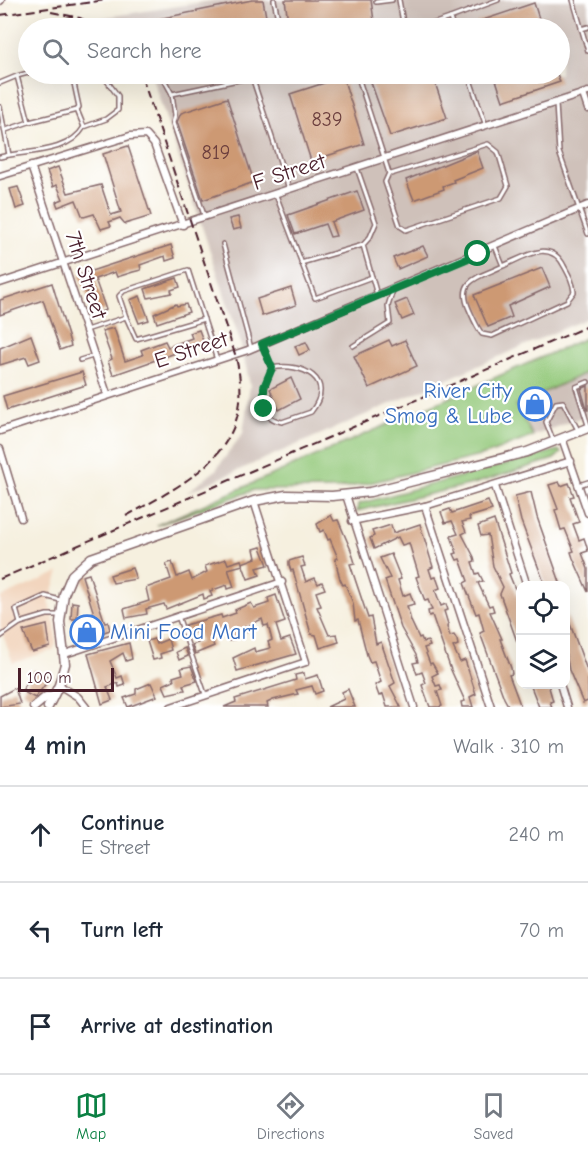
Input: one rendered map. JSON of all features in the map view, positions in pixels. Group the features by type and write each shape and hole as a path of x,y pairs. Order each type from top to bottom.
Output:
{"main road":[{"path":"48,707 60,685 66,654 60,615 62,600 72,575 91,558 254,501 286,495 346,495 465,469 553,442 585,428"},
{"path":"34,707 46,697 52,697"}],"street":[{"name":"F Street","path":"0,283 585,93"},
{"path":"585,93 588,109"},
{"path":"0,176 130,136 146,135 154,144 183,225"},
{"name":"7th Street","path":"31,166 107,394"},
{"name":"E Street","path":"0,430 262,344 588,206"},
{"path":"562,438 588,513"},
{"path":"0,449 21,518"},
{"path":"352,521 425,506 571,461"},
{"path":"495,486 526,581"},
{"path":"346,495 352,521 414,707"},
{"path":"171,707 306,662 254,501"},
{"path":"425,506 491,707"},
{"path":"66,654 282,582"},
{"path":"60,685 79,697 86,707"},
{"path":"562,689 567,707"}],"lane":[{"path":"274,0 278,18"},
{"path":"376,2 392,0"},
{"path":"399,0 402,18"},
{"path":"450,18 498,0"},
{"path":"573,0 588,51"},
{"path":"582,29 588,27"},
{"path":"0,83 17,76 18,80"},
{"path":"19,84 29,122"},
{"path":"74,84 79,107 77,110 84,127"},
{"path":"0,157 69,143 78,137 84,127 106,119 118,110 120,104 118,96 109,84"},
{"path":"166,84 172,94 175,115 173,123 205,218"},
{"path":"172,94 219,84"},
{"path":"254,84 290,190"},
{"path":"360,84 389,172 385,182 403,230 501,198 508,186 498,152 488,144 392,174 389,172"},
{"path":"471,84 486,126"},
{"path":"556,103 559,152 579,210 587,225 588,234"},
{"path":"0,107 9,154"},
{"path":"6,130 77,110"},
{"path":"301,263 363,245 370,237 376,223 357,168"},
{"path":"276,195 315,298 372,277"},
{"path":"223,244 251,348"},
{"path":"363,245 377,295"},
{"path":"495,246 503,266"},
{"path":"542,249 551,251 559,256 573,282 574,292 567,301 492,336 482,334 464,297 464,288 469,282 503,266 542,249"},
{"path":"204,319 136,339 119,296 124,291 188,270 204,319 217,360"},
{"path":"353,346 390,323 388,306 393,288"},
{"path":"86,330 126,317"},
{"path":"262,344 272,368 264,387 264,409 267,416 282,422 311,412 320,394 318,382 311,373 287,365 272,368"},
{"path":"80,360 94,356"},
{"path":"585,428 576,387 588,382"},
{"path":"553,442 546,422 556,403 563,402 585,428"},
{"path":"579,485 588,482"},
{"path":"20,623 16,609 45,596 62,600"},
{"path":"0,637 20,623 47,615 60,615"},
{"path":"178,616 205,696"}],"shaded area":[{"path":"217,0 588,0 588,318 186,493 215,471 243,433 250,385 240,341 154,84 570,84 570,18 101,18"},
{"path":"588,372 588,415 533,436 516,405"},
{"path":"59,572 49,603 55,624 56,644 53,650 13,663 0,627 0,598"}],"green space":[{"path":"588,337 588,372 516,405 533,436 488,454 365,484 337,489 254,490 157,525"},
{"path":"558,450 561,453 554,459 477,483 357,511 358,504"}],"building":[{"path":"252,0 263,0 266,18 163,18"},
{"path":"285,0 371,0 374,18 288,18"},
{"path":"534,3 539,18 489,18"},
{"path":"321,84 345,84 364,144 311,161 290,94"},
{"path":"372,84 435,84 447,118 390,136"},
{"path":"497,84 554,84 503,101"},
{"path":"227,98 254,182 203,200 177,122 181,113"},
{"path":"128,146 151,216 125,224 120,218 109,222 111,226 101,229 94,214 84,217 82,215 76,200 58,207 56,202 63,199 57,185 53,187 47,171 58,167 68,193 101,185 111,215 121,212 103,154"},
{"path":"477,151 483,168 453,180 454,182 443,186 444,189 414,200 406,180"},
{"path":"18,187 25,206 16,209 10,189"},
{"path":"357,191 364,210 331,222 336,236 330,237 325,224 295,234 288,215"},
{"path":"238,217 241,228 233,230 229,219"},
{"path":"171,245 175,258 166,261 165,256 140,265 141,270 117,277 115,272 95,279 106,310 95,314 79,275"},
{"path":"423,246 428,256 398,269 393,258"},
{"path":"542,268 550,287 508,306 512,317 488,327 474,295"},
{"path":"177,278 180,287 171,290 172,293 148,298 145,289"},
{"path":"52,283 71,346 60,350 43,300 0,315 0,300"},
{"path":"291,288 296,305 262,316 257,299"},
{"path":"140,296 149,320 139,323 130,300"},
{"path":"407,299 414,315 402,320 395,304"},
{"path":"176,304 177,306 186,304 189,312 157,323 154,314"},
{"path":"114,328 125,361 143,355 141,350 165,341 168,347 192,338 190,333 199,330 204,343 113,375 108,361 112,359 102,331"},
{"path":"31,335 40,360 29,364 26,357 0,365 0,348"},
{"path":"389,340 392,346 405,340 417,366 369,388 354,356"},
{"path":"306,342 310,350 299,355 295,346"},
{"path":"82,372 86,385 7,410 3,396"},
{"path":"291,378 300,399 279,410 270,389"},
{"path":"588,386 588,410 587,410 581,389"},
{"path":"538,396 546,400 541,411 533,407"},
{"path":"559,482 561,486 569,483 574,496 570,497 579,522 573,524 579,540 584,538 588,551 582,553 588,569 588,592 573,558 571,552 574,551 565,529 561,530 555,510 558,509 549,485"},
{"path":"531,492 537,517 560,581 544,581 521,521 515,496"},
{"path":"488,501 492,510 469,517 470,520 462,522 466,532 462,534 474,557 475,561 472,562 476,574 479,573 483,581 478,583 489,606 492,605 494,611 490,612 502,639 500,639 511,668 512,674 509,675 521,707 509,707 504,698 480,633 484,631 479,613 476,614 464,583 468,581 460,559 457,560 454,554 457,553 451,536 458,534 452,521 445,523 441,512 450,509 452,513"},
{"path":"331,515 334,521 338,520 351,550 355,563 350,564 368,618 371,617 376,644 381,642 395,683 390,686 401,707 387,707 383,694 379,696 375,685 381,682 374,661 370,662 367,655 358,620 355,621 353,603 345,584 343,585 340,579 335,559 338,558 330,539 328,540 324,530 320,532 317,524"},
{"path":"494,520 516,591 516,639 500,594 503,587 493,566 488,535 481,536 478,526"},
{"path":"420,524 433,567 429,569 432,578 436,577 440,588 435,590 441,606 446,604 448,610 444,611 450,636 454,635 457,640 458,645 453,647 460,662 465,660 476,694 470,697 473,707 462,707 461,702 465,701 451,670 432,615 429,616 428,611 432,610 428,600 425,601 416,577 419,576 409,543 402,545 398,537 374,549 370,538 374,536 372,531 391,525 393,533"},
{"path":"261,547 268,565 257,568 260,575 248,579 242,563 256,558 254,549"},
{"path":"391,554 401,579 398,580 403,596 410,593 414,604 407,606 411,621 419,638 421,637 423,642 428,641 430,646 424,648 430,664 432,663 438,673 432,676 436,686 440,685 442,690 437,691 442,706 439,707 430,707 422,685 426,683 422,672 417,674 413,663 418,662 416,655 401,628 385,580 390,578 380,558"},
{"path":"302,557 305,566 301,567 306,582 315,578 318,584 322,582 325,589 316,592 321,606 317,607 329,635 337,634 339,642 320,648 316,635 311,634 293,570 291,571 289,565 289,561"},
{"path":"226,559 228,564 241,560 243,565 228,569 234,587 228,589 227,585 210,591 212,596 204,599 203,594 166,609 164,604 146,609 147,614 126,618 124,609 149,601 146,588 171,579 166,564 172,562 177,577 189,572 192,580 207,572 205,566"},
{"path":"132,568 136,579 113,583 110,575"},
{"path":"89,574 105,623 108,622 110,630 81,640 75,624 95,617 82,576"},
{"path":"276,595 285,622 276,625 281,641 290,638 296,654 237,671 233,658 254,648 255,652 270,648 268,642 272,640 268,625 264,626 262,619 245,627 247,631 229,641 226,631 210,636 214,646 195,654 192,645 200,642 197,631 188,634 185,625 221,615 222,618 236,613 235,610 251,603 254,608 269,603 268,598"},
{"path":"72,602 78,603 77,619 71,619"},
{"path":"570,624 588,673 588,701 583,703 570,672"},
{"path":"47,625 50,647 32,652 23,631"},
{"path":"154,639 156,644 168,639 171,650 160,654 161,658 153,660 147,641"},
{"path":"129,643 132,659 126,661 123,653 110,661 117,678 122,676 125,685 119,687 118,683 107,687 112,700 102,704 88,654"},
{"path":"185,648 188,656 179,660 176,652"},
{"path":"191,666 197,681 183,685 185,690 167,694 163,685 174,680 173,677 183,674 181,668"},
{"path":"34,670 50,678 35,698 22,691"},
{"path":"304,673 305,679 318,675 323,691 315,694 312,686 296,690 298,694 273,700 267,703 268,707 224,707 236,702 235,699 296,680 295,675"},
{"path":"151,683 157,696 128,707 124,698 136,694 136,689"},
{"path":"15,688 20,704 0,707 0,696"},
{"path":"348,689 355,707 327,707 344,699 342,692"},
{"path":"532,689 549,689 553,701 550,702 552,707 539,707"}],"railway":[{"path":"0,15 106,0"},
{"path":"51,12 80,18"},
{"path":"126,516 175,488 197,473 215,456 229,436 238,413 240,386 235,354 144,84"},
{"path":"0,579 588,326"}],"place":[{"name":"River City Smog & Lube","path":"535,404"},
{"name":"Mini Food Mart","path":"87,632"}],"route":[{"path":"264,409 264,387 272,368 262,344 478,254"}]}
